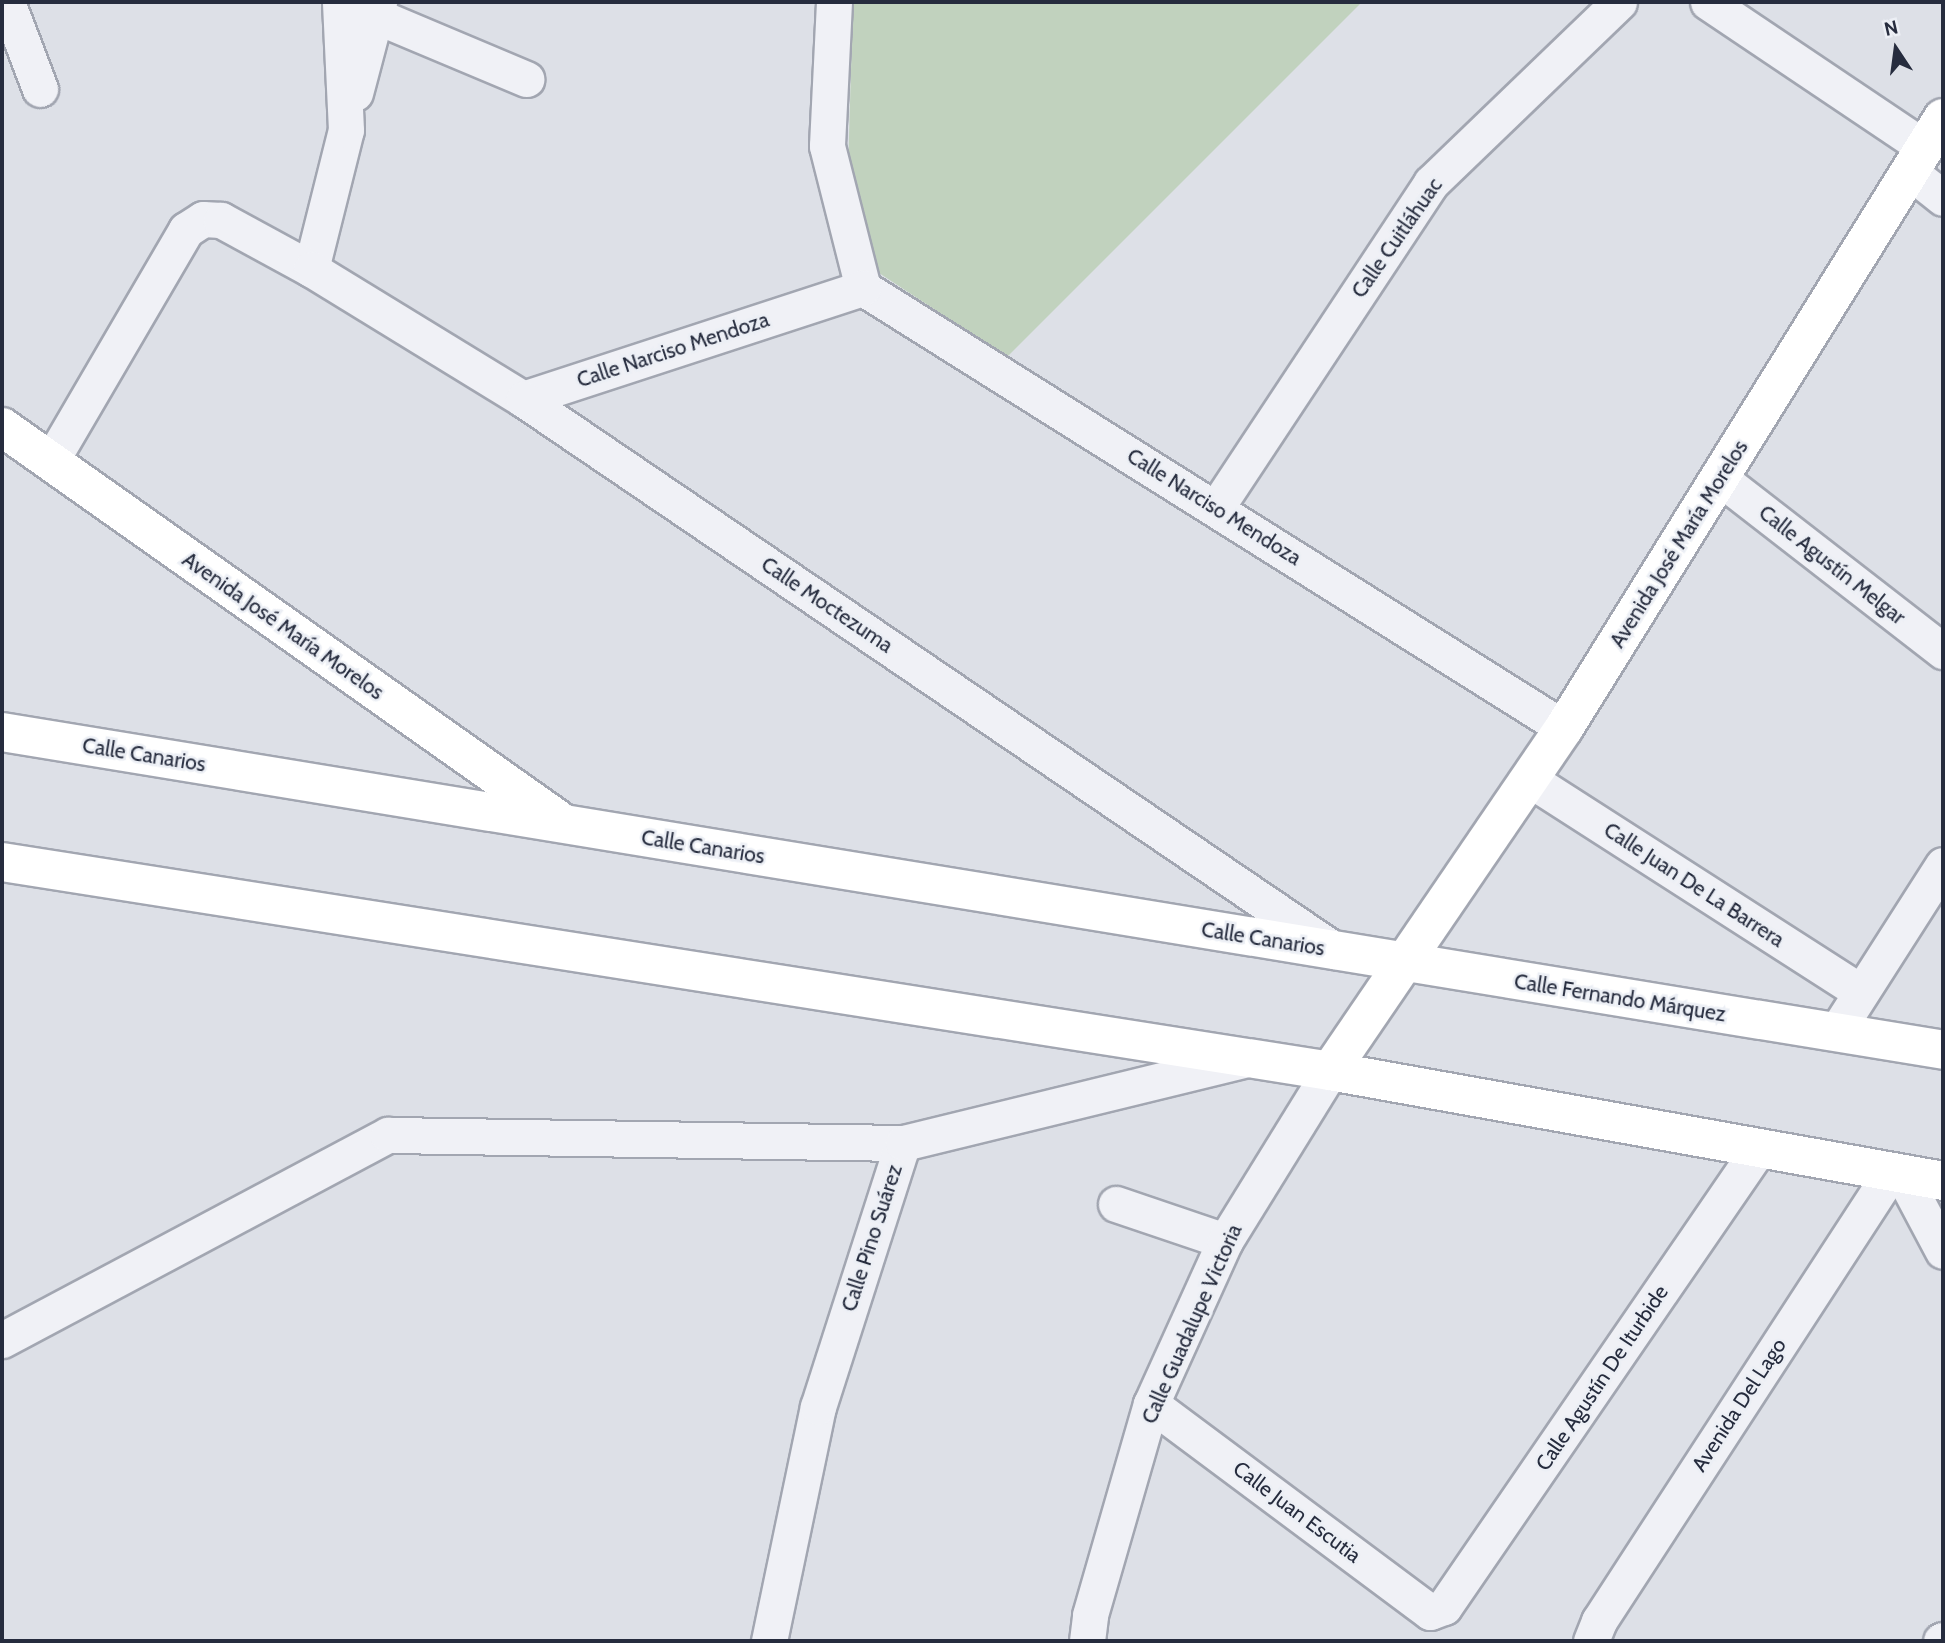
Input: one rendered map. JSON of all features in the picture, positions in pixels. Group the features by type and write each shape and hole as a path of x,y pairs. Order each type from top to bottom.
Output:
{"main road":[{"name":"Avenida José María Morelos","path":"1405,964 1564,728 1926,145"},
{"name":"Avenida José María Morelos","path":"2,427 564,825"},
{"name":"Calle Canarios","path":"2,732 1405,964"},
{"path":"2,862 1252,1058 1943,1181"},
{"name":"Calle Fernando Márquez","path":"1405,964 1836,1032"},
{"name":"Calle Guadalupe Victoria","path":"1330,1071 1405,964"},
{"path":"1836,1032 1943,1050"}],"street":[{"path":"6,2 40,89"},
{"path":"346,130 342,2 377,7 526,79"},
{"name":"Calle Cuitláhuac","path":"1216,508 1430,183 1619,2"},
{"path":"1708,2 1926,145 1943,198"},
{"path":"828,5 827,146 863,288"},
{"path":"311,269 377,7"},
{"name":"Calle Moctezuma","path":"51,461 186,230 203,219 221,220 311,269 523,398 1336,951"},
{"name":"Calle Narciso Mendoza","path":"523,398 863,288 1564,728"},
{"name":"Calle Agustín Melgar","path":"1721,478 1943,651"},
{"name":"Calle Juan De La Barrera","path":"1529,779 1859,991"},
{"path":"1836,1032 1859,991 1943,865"},
{"name":"Calle Pino Suárez","path":"769,1641 818,1407 903,1143 1252,1058"},
{"name":"Calle Guadalupe Victoria","path":"1087,1641 1090,1615 1151,1404 1225,1241 1330,1071"},
{"path":"2,1339 388,1135 903,1143"},
{"name":"Calle Agustín De Iturbide","path":"1444,1607 1759,1148"},
{"path":"1897,1173 1943,1251"},
{"name":"Avenida Del Lago","path":"1591,1641 1599,1621 1897,1173"},
{"path":"1116,1204 1225,1241"},
{"name":"Calle Juan Escutia","path":"1151,1404 1430,1612 1444,1607"}],"green space":[{"path":"853,2 1362,2 1007,357 879,273 848,171"}]}
